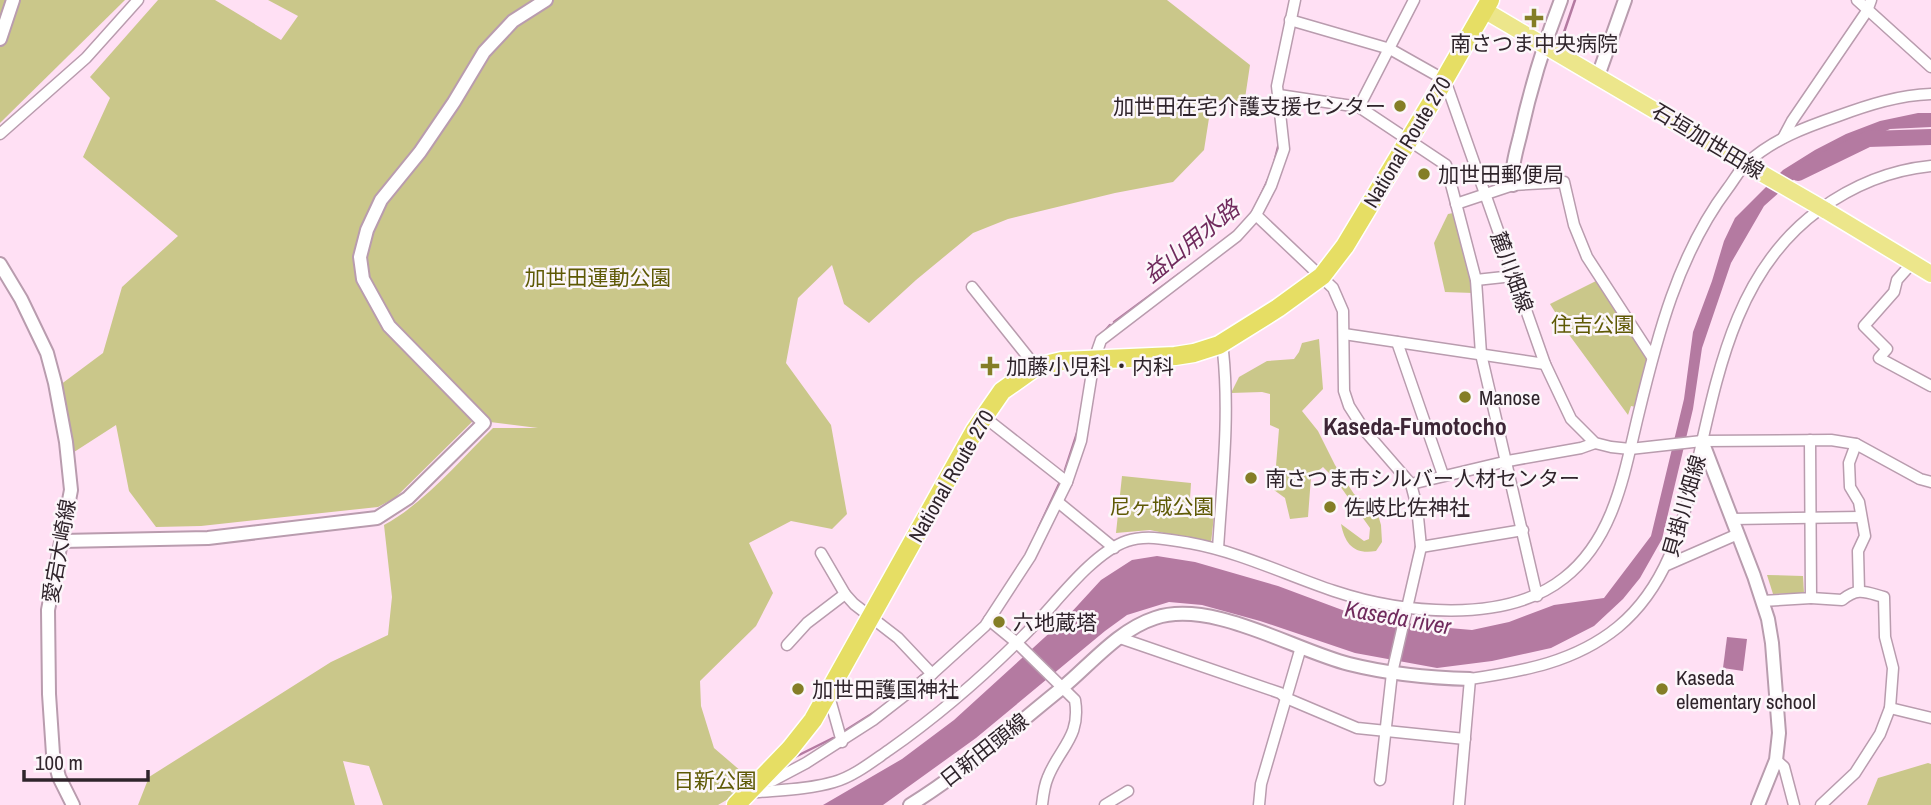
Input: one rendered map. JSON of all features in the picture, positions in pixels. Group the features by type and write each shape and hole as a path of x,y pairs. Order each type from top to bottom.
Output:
{"highway":[{"name":"National Route 270","path":"746,794 813,720 983,416 1002,391 1036,367 1062,361 1175,356 1219,345 1259,321 1322,276 1345,246 1445,80 1481,4"}],"main road":[{"name":"石垣加世田線","path":"1481,4 1931,274"}],"street":[{"path":"0,39 13,0"},
{"path":"0,134 86,58 138,0"},
{"path":"62,541 208,538 377,518 408,498 484,423 389,326 363,279 360,257 367,230 377,208 427,142 484,52 513,21 546,0"},
{"path":"746,794 842,742 932,674 985,626 1030,557 1067,482 1083,430 1094,360 1101,340 1237,236 1256,215 1271,186 1284,149 1279,78 1295,0"},
{"path":"1359,107 1414,0"},
{"path":"1513,185 1513,169 1524,120 1561,0"},
{"path":"1595,74 1625,0"},
{"path":"1857,0 1931,67"},
{"path":"1783,138 1867,11 1871,0"},
{"path":"1290,20 1390,48 1445,80"},
{"name":"麓川畑線","path":"1445,80 1545,364 1571,419 1595,443"},
{"path":"746,794 837,782 876,759 932,720 1019,644 1094,562 1127,541 1165,539 1218,550 1335,592 1408,610 1476,610 1537,596 1562,580 1595,545 1611,514 1633,448 1652,357 1676,285 1709,214 1746,163 1783,138 1865,106 1931,94"},
{"path":"1279,95 1359,107 1446,165 1476,280 1481,354 1508,461 1537,596"},
{"name":"貝掛川畑線","path":"1059,688 1120,638 1154,618 1185,614 1229,621 1346,663 1470,679 1516,673 1552,664 1600,640 1638,607 1667,565 1682,527 1699,441 1733,326 1757,277 1802,222 1850,189 1874,179 1917,167 1931,166"},
{"path":"1456,204 1513,185 1564,183 1570,213 1583,249 1652,357"},
{"path":"1256,215 1322,276 1339,299 1343,311 1344,391 1349,405 1365,431 1411,484 1420,523 1422,547 1393,670 1380,780"},
{"path":"1913,262 1897,280 1894,292 1864,326 1886,349 1879,358 1931,386"},
{"name":"愛宕大崎線","path":"0,264 22,299 47,353 66,442 71,490 48,610 49,707 53,754 59,777 73,805"},
{"path":"1476,280 1513,276"},
{"path":"972,287 1036,367"},
{"path":"1344,334 1545,364"},
{"path":"1397,342 1443,475"},
{"path":"1218,550 1227,426 1227,390 1223,351 1219,345"},
{"path":"983,416 1067,482"},
{"path":"1810,440 1811,598"},
{"path":"1411,484 1595,443 1633,448 1699,441 1810,440 1856,444 1920,479 1931,482"},
{"path":"1699,441 1738,534 1762,601 1772,643 1779,733 1776,760 1758,805"},
{"path":"1856,444 1849,463 1850,487 1859,502 1865,536 1858,551 1859,591"},
{"path":"1058,502 1114,548"},
{"path":"1732,519 1861,517"},
{"path":"1422,547 1523,530"},
{"path":"1667,565 1738,534"},
{"path":"821,553 845,594 854,604 898,638 932,674"},
{"path":"1762,601 1811,598 1842,600 1852,592 1859,591 1884,597 1885,637 1893,668 1890,708 1880,734 1855,773 1821,805"},
{"path":"788,645 807,623 845,594"},
{"path":"989,620 1019,644 1059,688 1075,700 1076,723 1070,740 1048,776 1042,805"},
{"path":"1120,638 1280,693 1357,728 1465,739"},
{"path":"1259,805 1261,784 1301,647"},
{"path":"1460,805 1470,679"},
{"name":"日新田頭線","path":"909,805 959,772 1059,688"},
{"path":"827,696 842,742"},
{"path":"1890,708 1931,718"},
{"path":"1776,760 1784,767 1794,805"},
{"path":"1105,805 1128,791"}],"green space":[{"path":"0,0 125,0 0,123"},
{"path":"158,0 215,0 281,40 298,16 268,0 1167,0 1250,65 1244,105 1212,99 1204,150 1173,182 1008,219 973,233 869,323 844,304 832,265 798,298 786,363 831,425 847,514 832,529 791,521 749,543 773,593 756,626 700,681 701,706 714,748 749,778 730,798 718,805 383,805 369,766 343,761 355,805 138,805 149,777 331,662 388,635 392,597 384,525 428,493 493,428 538,428 474,420 395,498 378,507 201,526 156,527 129,491 116,425 71,454 60,385 103,353 122,287 178,236 83,157 110,98 90,77"},
{"path":"1453,213 1473,293 1445,292 1434,243 1448,214"},
{"name":"住吉公園","path":"1596,281 1648,359 1636,407 1631,406 1628,415 1550,304"},
{"path":"1319,339 1323,389 1302,411 1318,431 1335,465 1354,494 1377,511 1382,542 1376,551 1362,551 1348,542 1341,524 1364,541 1369,539 1370,528 1335,479 1323,467 1311,477 1308,517 1290,519 1285,498 1274,490 1279,429 1270,425 1270,394 1231,393 1239,377 1267,361 1294,359 1302,343"},
{"name":"尼ヶ城公園","path":"1122,476 1191,483 1190,499 1215,507 1211,543 1150,530 1116,533"},
{"path":"1767,575 1803,576 1804,593 1773,594"},
{"path":"1931,764 1931,805 1867,805 1878,778"}],"shaded area":[{"path":"1931,113 1931,127 1890,129 1830,156 1799,175 1764,206 1731,263 1702,348 1693,409 1662,539 1640,578 1623,599 1594,626 1551,648 1492,661 1437,668 1355,653 1202,605 1169,602 1127,615 976,738 883,805 823,805 902,759 954,720 1067,617 1101,580 1132,560 1157,556 1195,562 1278,586 1353,614 1426,626 1472,630 1509,622 1554,605 1604,598 1651,536 1684,399 1693,332 1724,241 1735,218 1783,170 1815,150 1880,121"},
{"path":"1727,637 1747,639 1743,671 1723,668"}],"waterway":[{"path":"1561,41 1575,0"},
{"name":"Kaseda river","path":"1798,173 1868,139 1931,137"},
{"name":"益山用水路","path":"1273,167 1279,143"},
{"name":"益山用水路","path":"1259,199 1271,173"},
{"name":"益山用水路","path":"1114,322 1179,274"},
{"name":"益山用水路","path":"1103,333 1110,325"},
{"name":"益山用水路","path":"1065,470 1078,430"},
{"name":"益山用水路","path":"1038,529 1059,484"},
{"name":"益山用水路","path":"1030,546 1035,537"},
{"name":"益山用水路","path":"933,666 944,657"},
{"name":"益山用水路","path":"900,693 922,675"},
{"name":"益山用水路","path":"846,730 881,708"},
{"name":"益山用水路","path":"791,759 833,738"}],"place":[{"name":"南さつま中央病院","path":"1534,18"},
{"name":"加世田在宅介護支援センター","path":"1400,106"},
{"name":"加世田郵便局","path":"1424,174"},
{"name":"加藤小児科・内科","path":"990,366"},
{"name":"Manose","path":"1465,397"},
{"name":"南さつま市シルバー人材センター","path":"1251,478"},
{"name":"佐岐比佐神社","path":"1330,507"},
{"name":"六地蔵塔","path":"999,622"},
{"name":"加世田護国神社","path":"798,689"},
{"name":"Kaseda elementary school","path":"1662,689"}],"district":[{"name":"Kaseda-Fumotocho","path":"1415,426"}],"park label":[{"name":"加世田運動公園","path":"598,277"},
{"name":"日新公園","path":"715,780"}]}
